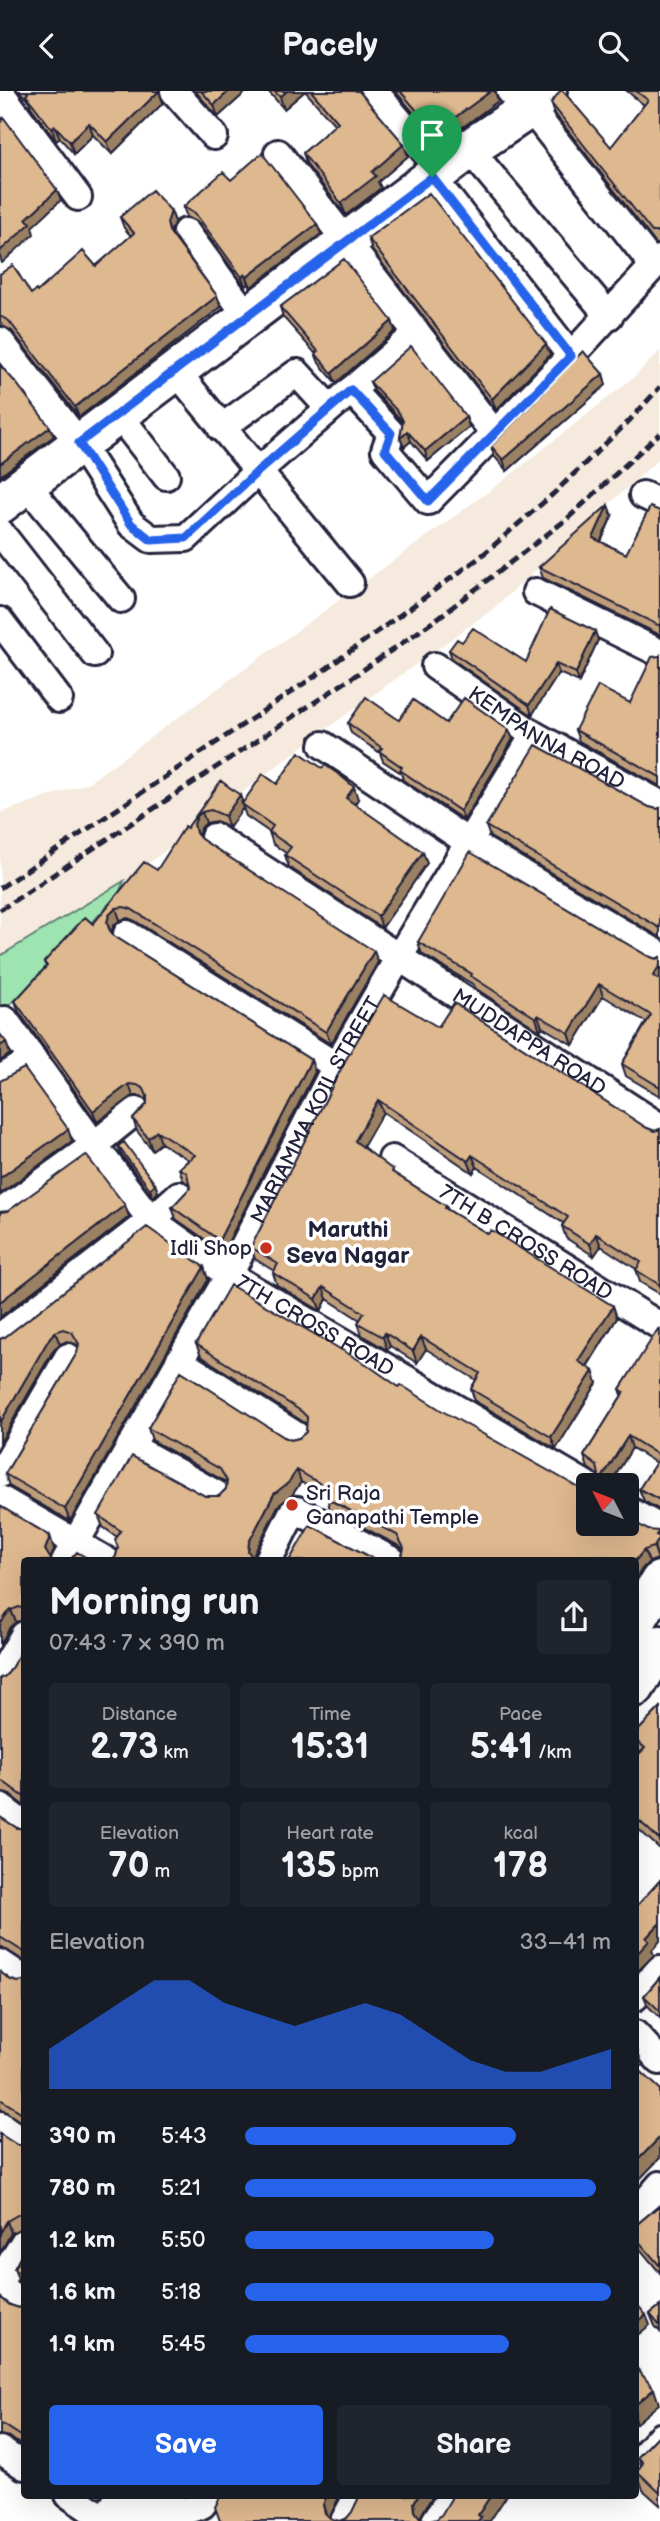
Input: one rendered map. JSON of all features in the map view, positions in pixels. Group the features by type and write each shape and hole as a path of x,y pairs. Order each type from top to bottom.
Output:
{"street":[{"path":"174,91 214,136"},
{"path":"374,91 448,165 609,316"},
{"path":"0,92 78,197"},
{"path":"121,599 13,494 448,165 529,97 656,262 571,356 428,501 385,450 391,433 351,390"},
{"path":"278,153 495,433"},
{"path":"448,165 571,356"},
{"path":"186,232 248,317"},
{"path":"0,341 79,443 131,524 151,540 186,538 257,472 417,333"},
{"path":"176,371 350,583"},
{"path":"221,428 297,373 330,408"},
{"path":"118,414 166,476"},
{"path":"0,532 95,654"},
{"path":"536,592 660,653"},
{"path":"0,621 59,699"},
{"name":"KEMPANNA ROAD","path":"435,666 534,735 660,804"},
{"name":"MARIAMMA KOIL STREET","path":"70,1552 229,1275 336,1066 534,735"},
{"path":"323,745 468,842 660,955"},
{"name":"MUDDAPPA ROAD","path":"214,837 660,1127"},
{"path":"127,934 336,1066"},
{"name":"7TH CROSS ROAD","path":"3,1022 151,1220 229,1275 576,1479"},
{"path":"0,1079 33,1059"},
{"path":"4,1210 136,1111"},
{"name":"7TH B CROSS ROAD","path":"392,1159 660,1326"},
{"path":"0,1336 151,1220 179,1195"},
{"path":"0,1474 68,1357"},
{"path":"179,1361 297,1436"},
{"path":"130,1447 216,1495"},
{"path":"0,1499 70,1552 91,1557"},
{"path":"270,1557 292,1513 297,1510 385,1557"},
{"path":"639,1516 660,1528"},
{"path":"639,1616 660,1581"},
{"path":"639,1680 660,1645"},
{"path":"0,1807 21,1823"},
{"path":"0,1962 21,1977"},
{"path":"639,1993 660,1969"},
{"path":"639,2038 660,2061"},
{"path":"0,2125 21,2140"},
{"path":"639,2209 660,2185"},
{"path":"0,2281 21,2247"},
{"path":"0,2287 21,2302"},
{"path":"639,2461 660,2437"},
{"path":"0,2450 21,2464"},
{"path":"75,2499 109,2521 124,2499"},
{"path":"148,2521 162,2499"},
{"path":"344,2521 356,2499"},
{"path":"435,2521 449,2499"},
{"path":"155,2521 207,2507"}],"shaded area":[{"path":"660,351 660,458 494,608 311,740 125,881 124,886 0,1013 0,813 88,783 503,481 634,377"}],"green space":[{"path":"124,881 119,893 48,971 0,1013 0,956"}],"building":[{"path":"26,91 159,91 107,142 89,123 70,142 55,126 52,129 26,95"},
{"path":"201,91 229,91 214,105"},
{"path":"274,91 287,91 280,97"},
{"path":"311,91 359,91 404,144 372,172 376,176 341,203 303,153 338,122"},
{"path":"400,91 491,91 435,132"},
{"path":"560,91 563,91 611,147 648,100 636,91 660,91 658,232 652,232 551,103"},
{"path":"4,118 57,190 26,219 31,223 0,251 0,121"},
{"path":"262,153 317,224 247,277 245,274 242,277 195,213 183,207 223,172 231,180"},
{"path":"152,190 171,211 167,223 169,231 217,296 75,407 9,321 0,316 0,274 13,265 31,294 36,290 37,292 83,251 96,266 134,233 120,217"},
{"path":"429,193 546,344 492,399 368,238"},
{"path":"344,259 392,321 332,373 315,353 318,351 280,307"},
{"path":"411,346 466,417 425,451 407,431 400,438 403,421 399,413 370,382"},
{"path":"583,351 603,374 503,460 491,446"},
{"path":"0,365 50,427 0,464"},
{"path":"608,505 593,538 626,554 650,507 660,511 660,626 539,567"},
{"path":"550,609 595,631 576,673 556,664 529,705 449,650 457,639 462,642 473,628 526,662"},
{"path":"660,656 660,777 575,730 598,686 630,703 652,657"},
{"path":"366,697 399,720 413,700 446,723 464,698 509,730 460,811 400,770 402,767 379,751 382,748 348,723"},
{"path":"536,745 649,807 660,808 660,928 486,826"},
{"path":"299,752 322,768 325,765 341,776 354,787 346,798 423,852 378,916 285,855 291,847 269,832 273,826 242,804 263,774 277,784"},
{"path":"221,781 240,795 225,816 211,810 197,816 194,824 201,839 374,951 326,1032 131,909 116,908 109,915 107,922 114,936 311,1060 219,1240 172,1207 190,1188 187,1173 179,1168 195,1155 157,1131 148,1138 133,1119 147,1104 144,1089 129,1084 93,1111 15,1001 47,966 44,962 85,917 93,924 144,862 157,870 185,826 187,828"},
{"path":"470,852 648,956 656,959 660,957 660,965 653,976 660,980 660,1087 622,1064 651,1015 599,984 569,1033 538,1015 536,1018 471,976 472,974 418,942"},
{"path":"384,995 438,1027 454,1003 647,1128 655,1131 660,1129 660,1285 636,1270 641,1262 596,1234 590,1244 562,1226 568,1217 472,1155 468,1161 378,1100 355,1141 393,1170 392,1172 446,1206 445,1208 488,1234 491,1230 613,1306 578,1361 593,1371 551,1437 471,1389 480,1373 421,1337 413,1351 385,1333 383,1337 358,1323 364,1313 323,1287 316,1299 273,1273 278,1264 251,1247 345,1061"},
{"path":"0,1034 6,1042 0,1046"},
{"path":"24,1068 68,1129 0,1178 0,1081"},
{"path":"124,1142 155,1184 150,1189 118,1146"},
{"path":"86,1155 125,1205 0,1302 0,1212 8,1211"},
{"path":"147,1227 204,1267 65,1509 5,1474 77,1353 79,1344 72,1332 63,1329 50,1337 0,1423 0,1339"},
{"path":"230,1285 366,1364 399,1387 401,1385 576,1486 576,1537 639,1537 639,1525 648,1530 659,1531 656,1535 660,1537 654,1547 644,1550 638,1557 402,1557 404,1548 397,1535 326,1498 331,1490 297,1470 288,1483 274,1494 249,1542 248,1551 252,1557 115,1557 118,1548 115,1540 121,1531 98,1515 132,1456 205,1496 219,1496 226,1489 227,1481 220,1469 148,1428 181,1371 291,1440 306,1432 307,1417 196,1344"},
{"path":"658,1329 660,1330 660,1456 628,1436 605,1473 599,1473 597,1466 584,1456 624,1392 620,1389"},
{"path":"660,1456 660,1500 639,1489"},
{"path":"0,1506 50,1536 45,1550 49,1557 21,1557 21,1608 11,1610 0,1625"},
{"path":"310,1525 370,1557 291,1557"},
{"path":"77,1552 85,1557 73,1557"},
{"path":"21,1651 21,1795 0,1780 0,1678 9,1672"},
{"path":"660,1708 660,1840 639,1821 639,1754 645,1748 639,1743 639,1730"},
{"path":"0,1817 21,1828 21,1950 0,1937"},
{"path":"660,1880 660,1923 646,1938 649,1941 639,1952 639,1904"},
{"path":"0,1972 11,1980 21,1982 21,2112 0,2099"},
{"path":"660,1977 660,2011 644,1996"},
{"path":"639,2070 660,2089 660,2137 639,2159"},
{"path":"0,2134 21,2145 21,2215 7,2221 0,2233"},
{"path":"660,2205 660,2266 639,2242 639,2223"},
{"path":"21,2256 21,2275 14,2269"},
{"path":"0,2297 10,2305 21,2307 21,2436 0,2424"},
{"path":"660,2306 660,2326 650,2314"},
{"path":"639,2307 646,2315 639,2321"},
{"path":"639,2371 654,2389 639,2402"},
{"path":"660,2434 660,2493 639,2473 643,2463 639,2456"},
{"path":"219,2499 325,2499 323,2505 325,2513 339,2521 220,2521 215,2507"},
{"path":"358,2499 416,2499 415,2511 420,2518 429,2521 339,2521 347,2518"},
{"path":"451,2499 488,2499 478,2515 481,2517 478,2521 429,2521 442,2514"}],"railway":[{"path":"0,888 327,668 479,558 553,494 629,421 660,387"},
{"path":"0,910 434,621 567,519 660,433"}],"place":[{"name":"Idli Shop","path":"266,1248"},
{"name":"Sri Raja Ganapathi Temple","path":"292,1505"}],"district":[{"name":"Maruthi Seva Nagar","path":"348,1242"}],"route":[{"path":"432,177 571,356 428,501 385,450 391,433 351,390 186,538 151,540 131,524 79,443 432,177"}]}
